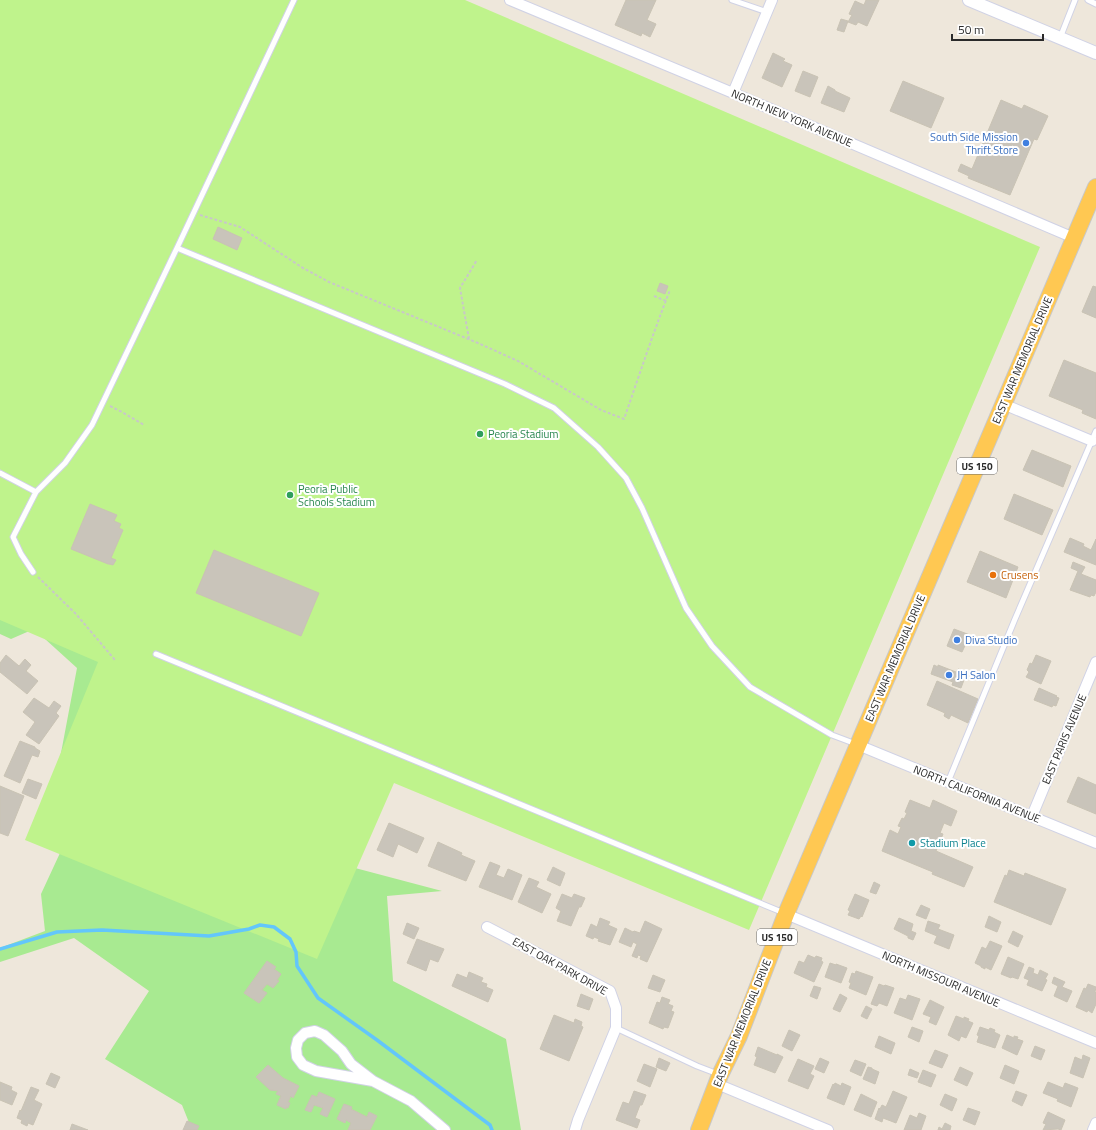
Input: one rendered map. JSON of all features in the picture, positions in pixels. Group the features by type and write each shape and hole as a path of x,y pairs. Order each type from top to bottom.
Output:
{"highway":[{"name":"EAST WAR MEMORIAL DRIVE","path":"699,1130 719,1079 739,1036 786,914 1096,187"}],"street":[{"name":"NORTH NEW YORK AVENUE","path":"510,0 1074,238"},
{"path":"733,93 772,0"},
{"path":"969,0 1096,53"},
{"path":"1003,404 1092,441"},
{"name":"EAST PARIS AVENUE","path":"1032,816 1096,662"},
{"name":"NORTH CALIFORNIA AVENUE","path":"858,745 1096,843"},
{"name":"NORTH MISSOURI AVENUE","path":"786,914 1096,1043"},
{"name":"EAST OAK PARK DRIVE","path":"487,927 610,990 616,1008 616,1028 575,1130"},
{"path":"373,1081 316,1070 303,1065 297,1058 296,1048 298,1040 305,1033 315,1031 324,1035 342,1051 351,1064 373,1081 410,1101 445,1130"},
{"path":"719,1079 828,1130"},
{"path":"1093,1130 1096,1123"}],"lane":[{"path":"33,572 21,554 13,537 36,492 65,463 92,425 294,0"},
{"path":"732,0 767,12"},
{"path":"1060,38 1075,0"},
{"path":"1088,0 1096,4"},
{"path":"177,248 505,384 554,408 598,447 626,478 642,508 686,608 712,646 750,687 832,735 858,745"},
{"path":"948,782 1002,650 1096,431"},
{"path":"0,473 36,492"},
{"path":"156,654 786,914"},
{"path":"616,1028 697,1066 719,1079"}],"path":[{"path":"194,213 240,227 303,268 329,282 469,339 518,361 602,410 624,419 670,290"},
{"path":"469,339 460,288 477,260"},
{"path":"654,296 666,301"},
{"path":"102,403 122,412 144,425"},
{"path":"33,572 76,614 115,660"}],"green space":[{"name":"Peoria Stadium","path":"0,0 465,0 1040,247 749,930 394,783 317,959 25,840 98,662 0,620"},
{"path":"0,572 340,864 442,891 387,896 393,981 506,1039 521,1130 192,1130 182,1105 105,1059 149,991 74,938 0,962 0,948 45,931 41,894 60,853 55,785 77,668 34,629 11,639 0,634"}],"building":[{"path":"626,0 656,0 647,20 656,24 650,37 642,33 641,36 615,25"},
{"path":"866,0 879,0 867,26 858,22 856,25 848,22 852,15 849,14 855,1 864,5"},
{"path":"841,19 848,21 844,32 837,30"},
{"path":"773,53 785,59 783,61 792,65 782,87 762,78"},
{"path":"803,71 818,77 810,97 795,91"},
{"path":"903,81 944,98 931,128 890,111"},
{"path":"828,86 850,98 844,112 821,103"},
{"path":"1001,100 1022,109 1024,105 1048,116 1037,140 1034,139 1010,195 968,178 969,176 958,171 961,164 972,169"},
{"path":"218,227 242,238 237,250 213,239"},
{"path":"660,283 668,286 665,294 657,291"},
{"path":"1093,286 1096,287 1096,318 1082,312"},
{"path":"1064,360 1096,373 1096,419 1082,413 1083,410 1049,396"},
{"path":"1032,450 1071,466 1063,487 1023,470"},
{"path":"1014,494 1053,510 1042,535 1004,519"},
{"path":"90,504 117,515 114,521 121,524 119,528 123,530 111,558 116,560 113,565 71,549"},
{"path":"1070,538 1084,544 1083,546 1091,550 1096,539 1096,565 1064,552"},
{"path":"214,550 319,593 301,636 196,593"},
{"name":"Crusens","path":"980,551 1018,567 1006,598 967,582"},
{"path":"1073,562 1085,567 1081,574 1096,580 1096,592 1094,596 1091,595 1090,597 1070,590 1078,571 1071,568"},
{"path":"954,629 970,635 962,652 947,646"},
{"path":"6,655 19,666 25,659 31,665 26,671 38,681 27,694 0,672 0,663"},
{"path":"1036,655 1051,661 1041,684 1026,677 1029,672 1027,670 1030,663 1032,664"},
{"path":"934,665 938,667 938,665 956,672 958,669 967,672 961,688 952,685 953,682 931,674"},
{"path":"937,681 978,699 968,723 951,715 949,719 944,716 945,713 927,705"},
{"path":"1039,688 1059,698 1056,706 1053,705 1052,707 1034,700"},
{"path":"34,698 49,708 54,701 61,706 56,713 59,716 39,744 26,735 35,722 23,712"},
{"path":"20,741 35,747 40,751 38,757 32,755 20,783 4,776"},
{"path":"1078,777 1096,785 1096,814 1067,802"},
{"path":"28,779 42,784 36,799 22,793"},
{"path":"0,786 24,796 8,836 0,833"},
{"name":"Stadium Place","path":"910,800 930,808 933,800 957,811 951,826 944,823 940,833 943,834 936,851 973,867 964,887 932,874 933,872 882,851 890,830 898,834 901,827 898,826 902,818 904,819 907,813 905,812"},
{"path":"389,823 424,838 417,853 398,844 393,857 377,850"},
{"path":"438,842 475,861 466,881 428,866"},
{"path":"490,862 500,866 496,875 504,878 508,869 522,875 512,900 479,887"},
{"path":"553,867 565,873 560,886 547,880"},
{"path":"1009,870 1024,876 1025,873 1066,889 1051,925 994,902 1005,875 1007,876"},
{"path":"529,878 539,882 536,887 551,894 542,913 518,902"},
{"path":"874,882 880,885 876,894 870,892"},
{"path":"562,894 572,898 574,894 585,898 581,907 579,907 571,926 557,921 561,911 556,908"},
{"path":"855,894 869,900 862,917 861,916 859,919 848,915 850,911 848,910"},
{"path":"921,905 930,909 926,919 916,915"},
{"path":"989,916 1001,922 997,932 985,927"},
{"path":"600,918 610,922 608,925 617,929 610,945 598,941 599,939 594,937 593,939 586,936 591,924 597,927"},
{"path":"899,918 913,924 911,931 916,933 913,940 894,929"},
{"path":"645,921 662,929 647,962 640,959 641,956 638,955 637,958 632,956 637,944 633,942 631,947 619,942 625,928 633,932 640,933"},
{"path":"928,921 940,925 938,929 954,935 949,949 934,943 937,936 925,931"},
{"path":"407,923 419,928 414,939 403,934"},
{"path":"1013,931 1023,936 1018,947 1008,942"},
{"path":"417,939 444,949 438,962 430,959 426,971 407,963"},
{"path":"990,941 1002,946 991,970 985,967 985,969 975,963 982,947 986,949"},
{"path":"808,955 815,958 816,956 822,958 821,961 823,962 814,982 794,973 799,961 804,963"},
{"path":"1008,957 1024,964 1018,979 1001,974"},
{"path":"267,961 276,967 274,969 281,974 277,980 279,981 273,988 267,984 262,990 267,993 259,1003 244,993"},
{"path":"830,963 847,968 841,983 825,977"},
{"path":"1029,967 1034,969 1033,973 1038,975 1040,970 1048,974 1042,991 1027,985 1029,980 1024,978"},
{"path":"856,971 873,977 866,995 849,988 852,973 855,974"},
{"path":"469,972 483,978 481,982 487,984 486,987 493,990 488,1002 452,986 457,974 467,978"},
{"path":"653,975 665,980 660,992 648,988"},
{"path":"1054,977 1065,982 1062,987 1072,991 1067,1002 1054,996 1058,986 1052,983"},
{"path":"879,984 894,988 887,1006 879,1003 877,1006 871,1004"},
{"path":"1088,984 1096,987 1096,1004 1092,1013 1088,1010 1087,1012 1076,1007 1084,988 1086,989"},
{"path":"814,986 821,988 817,999 810,996"},
{"path":"581,994 593,999 589,1010 577,1006"},
{"path":"840,994 847,998 840,1012 833,1009"},
{"path":"908,995 920,999 912,1020 894,1013 900,998 906,1000"},
{"path":"662,997 670,1000 668,1004 673,1006 671,1011 674,1012 668,1028 664,1027 663,1029 649,1023 657,1002 660,1003"},
{"path":"930,1000 944,1007 936,1025 929,1022 931,1017 923,1014"},
{"path":"866,1006 872,1009 867,1019 861,1016"},
{"path":"554,1015 574,1023 575,1019 582,1022 581,1026 583,1027 569,1061 540,1049"},
{"path":"956,1016 969,1019 968,1021 973,1023 966,1038 961,1036 959,1041 948,1035"},
{"path":"912,1027 923,1031 919,1042 908,1037"},
{"path":"980,1027 995,1030 994,1032 1000,1035 995,1048 977,1042 979,1036 977,1035"},
{"path":"789,1030 800,1035 792,1051 782,1046"},
{"path":"1007,1035 1014,1038 1014,1036 1018,1037 1017,1039 1023,1041 1017,1055 1002,1048"},
{"path":"879,1036 895,1043 891,1054 875,1047"},
{"path":"1035,1046 1045,1050 1041,1060 1031,1056"},
{"path":"758,1047 783,1057 775,1073 754,1065"},
{"path":"935,1050 948,1055 942,1068 929,1063"},
{"path":"1083,1055 1090,1058 1083,1078 1070,1073 1075,1057 1082,1060"},
{"path":"659,1058 670,1063 666,1071 656,1067"},
{"path":"820,1058 829,1062 824,1073 815,1069"},
{"path":"798,1059 814,1066 810,1074 814,1076 808,1089 788,1081"},
{"path":"855,1060 866,1064 861,1076 850,1071"},
{"path":"644,1064 657,1069 650,1087 637,1081"},
{"path":"268,1065 283,1078 299,1086 293,1098 291,1096 288,1102 290,1103 286,1109 277,1105 281,1096 276,1094 278,1091 270,1090 256,1077"},
{"path":"1005,1065 1019,1071 1014,1084 1000,1078"},
{"path":"868,1067 879,1072 875,1084 863,1079"},
{"path":"960,1067 973,1073 967,1086 954,1080"},
{"path":"910,1069 919,1073 917,1078 908,1075"},
{"path":"923,1070 936,1075 931,1087 918,1082"},
{"path":"51,1073 60,1077 55,1088 46,1084"},
{"path":"0,1082 12,1087 11,1090 17,1093 12,1105 0,1100"},
{"path":"1048,1082 1063,1088 1065,1083 1078,1088 1071,1107 1057,1101 1058,1099 1043,1093"},
{"path":"835,1083 841,1086 842,1083 851,1087 844,1105 827,1098 833,1084 834,1085"},
{"path":"31,1087 39,1090 34,1100 42,1104 33,1125 28,1123 27,1126 21,1123 22,1120 17,1118"},
{"path":"634,1091 646,1095 635,1118 640,1120 637,1128 616,1120 623,1102 629,1104"},
{"path":"893,1091 907,1097 896,1123 883,1118 882,1122 875,1119 879,1108 880,1109 882,1105 886,1107"},
{"path":"1016,1091 1027,1095 1022,1106 1012,1101"},
{"path":"319,1092 335,1099 327,1117 320,1114 323,1108 314,1105 311,1112 305,1110 312,1095 317,1097"},
{"path":"861,1094 877,1102 871,1117 854,1110"},
{"path":"945,1094 957,1099 952,1111 940,1105"},
{"path":"344,1104 352,1107 351,1109 367,1117 369,1112 377,1116 370,1130 348,1130 351,1123 346,1120 345,1123 337,1119"},
{"path":"968,1108 980,1112 975,1125 963,1120"},
{"path":"1048,1112 1065,1120 1061,1130 1043,1130 1046,1124 1043,1123"},
{"path":"919,1113 926,1116 921,1130 904,1130 910,1115 917,1118"},
{"path":"187,1121 199,1126 197,1130 183,1130"},
{"path":"945,1123 951,1126 950,1130 938,1130 939,1127 942,1129"},
{"path":"72,1124 88,1130 70,1130"}],"waterway":[{"path":"0,949 57,932 102,930 209,936 249,929 260,925 274,927 290,939 296,952 297,966 318,998 377,1040 490,1125 492,1130"}],"place":[{"name":"South Side Mission Thrift Store","path":"1026,143"},
{"name":"Peoria Stadium","path":"480,434"},
{"name":"Peoria Public Schools Stadium","path":"290,495"},
{"name":"Crusens","path":"993,575"},
{"name":"Diva Studio","path":"957,640"},
{"name":"JH Salon","path":"949,675"},
{"name":"Stadium Place","path":"912,843"}]}
